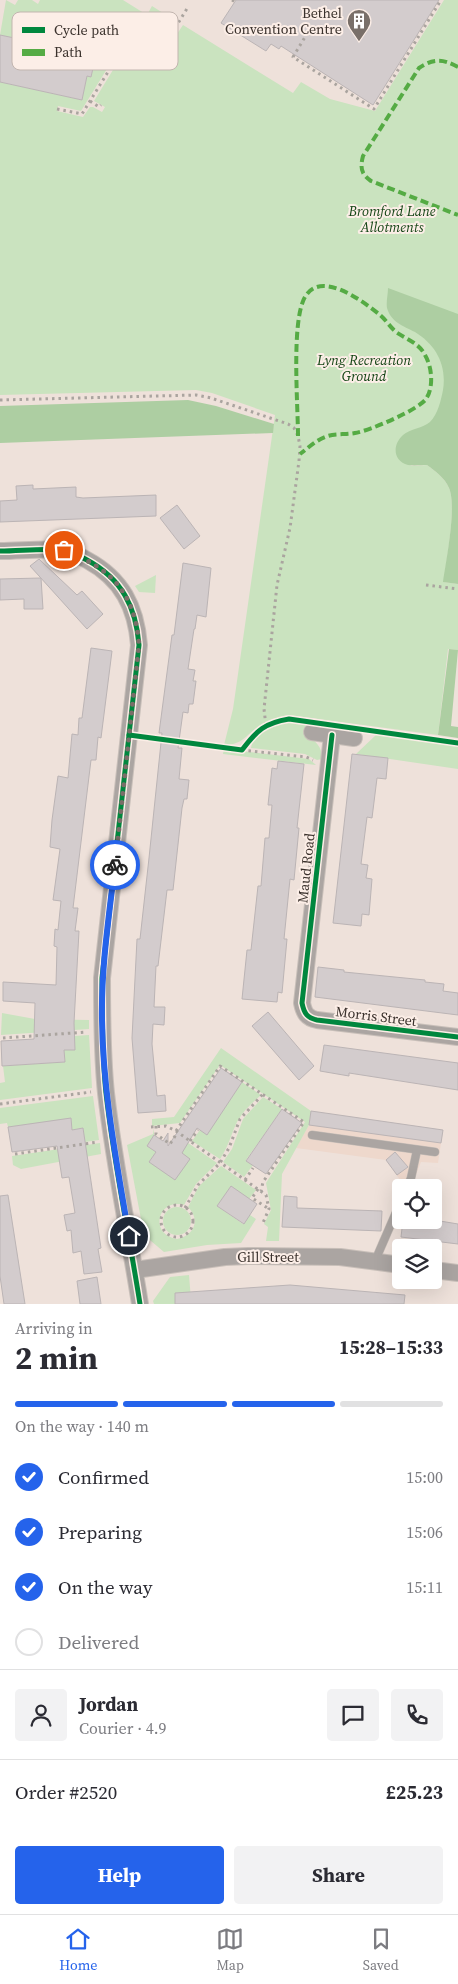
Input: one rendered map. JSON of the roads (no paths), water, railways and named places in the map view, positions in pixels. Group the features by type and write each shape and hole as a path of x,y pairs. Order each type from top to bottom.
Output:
{"street":[{"path":"0,551 64,550 93,564 107,574 122,590 131,604 137,626 139,645 102,978 102,1022 109,1116 140,1304"},
{"path":"312,732 354,738"},
{"name":"Maud Road","path":"302,1003 332,735"},
{"name":"Morris Street","path":"302,1003 304,1012 310,1019 458,1037"},
{"name":"Gill Street","path":"135,1270 224,1257 248,1256 340,1257 392,1264"},
{"path":"442,1271 458,1273"}],"lane":[{"path":"312,1135 435,1152"},
{"path":"411,1179 417,1150"},
{"path":"375,1262 392,1222"}],"place":[{"name":"Bethel Convention Centre","path":"359,42"}],"park label":[{"name":"Bromford Lane Allotments","path":"392,220"},
{"name":"Lyng Recreation Ground","path":"364,368"}]}
